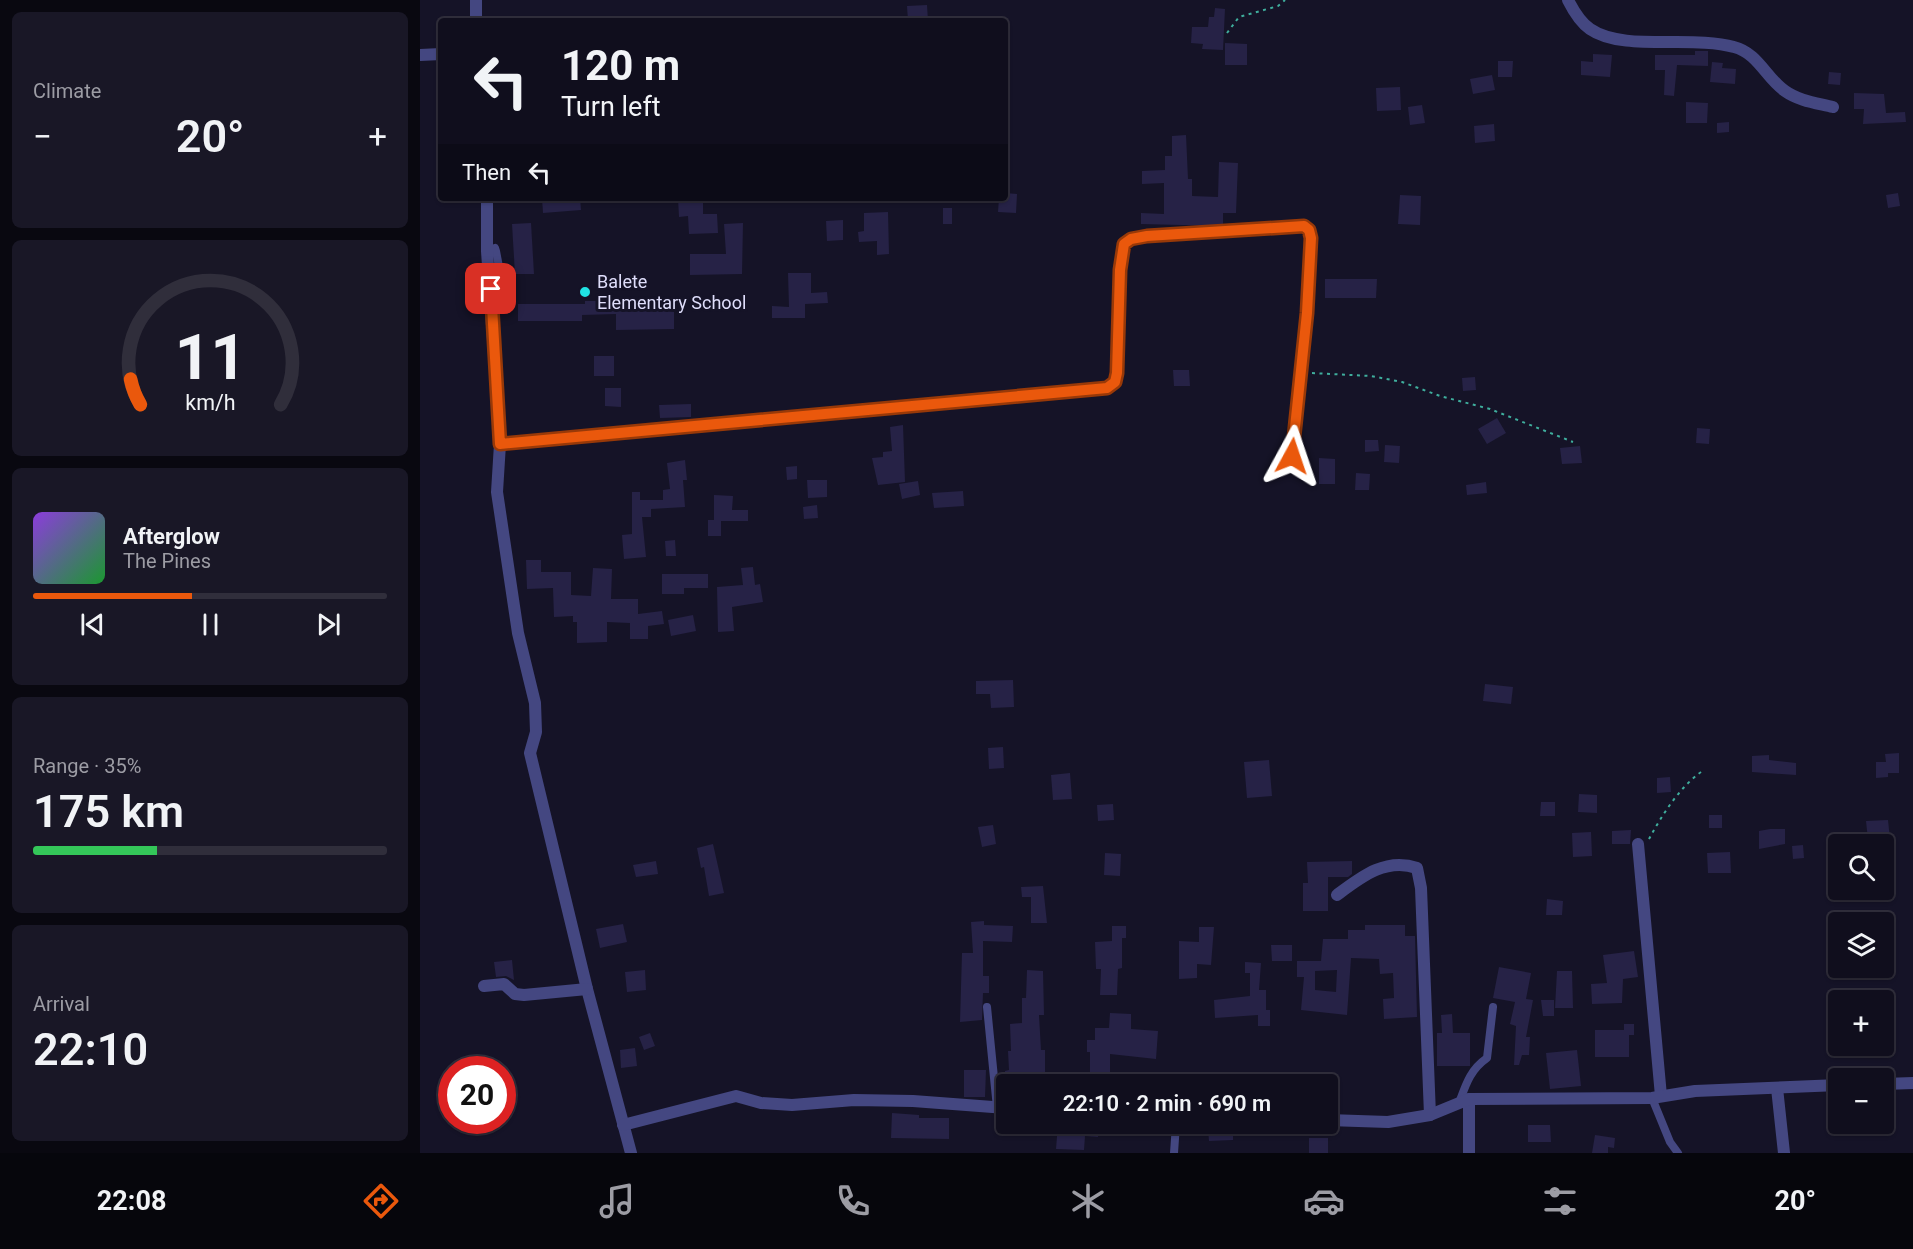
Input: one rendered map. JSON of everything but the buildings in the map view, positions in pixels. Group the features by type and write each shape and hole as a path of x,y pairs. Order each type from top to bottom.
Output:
{"street":[{"path":"476,0 476,18"},
{"path":"1568,0 1576,15 1590,30 1618,40 1713,42 1737,47 1753,56 1785,91 1800,99 1833,107"},
{"path":"420,55 438,54"},
{"path":"487,201 487,250 500,444 497,492 518,633 530,671 535,703 536,732 530,753 587,989 631,1153"},
{"path":"1638,849 1657,1097"},
{"path":"1337,895 1373,870 1407,864 1417,868 1421,888 1430,1115"},
{"path":"484,986 504,984 515,994 524,995 587,989"},
{"path":"1894,1084 1913,1083"},
{"path":"1338,1120 1389,1122 1430,1115 1464,1101 1657,1097 1695,1091 1828,1086"},
{"path":"1777,1088 1784,1153"},
{"path":"623,1125 736,1096 761,1103 792,1105 854,1100 913,1101 996,1108"},
{"path":"1464,1101 1469,1153"}],"lane":[{"path":"500,444 1107,388 1115,382 1117,373 1120,270 1124,244 1131,239 1147,236 1304,226 1309,230 1311,238 1307,313 1292,456"},
{"path":"487,250 495,248 504,292"},
{"path":"987,1007 997,1074"},
{"path":"1464,1101 1475,1067 1487,1058 1493,1007"},
{"path":"1657,1097 1670,1142 1678,1153"},
{"path":"1174,1153 1175,1134"}],"path":[{"path":"1227,33 1239,17 1278,6 1285,0"},
{"path":"1300,373 1371,376 1402,382 1440,396 1490,409 1574,442"},
{"path":"1638,849 1690,780 1701,772"}],"place":[{"name":"Balete Elementary School","path":"585,292"}],"route":[{"path":"491,289 500,444 1107,388 1115,382 1117,373 1120,270 1124,244 1131,239 1147,236 1304,226 1309,230 1311,238 1307,313 1292,456"}]}
